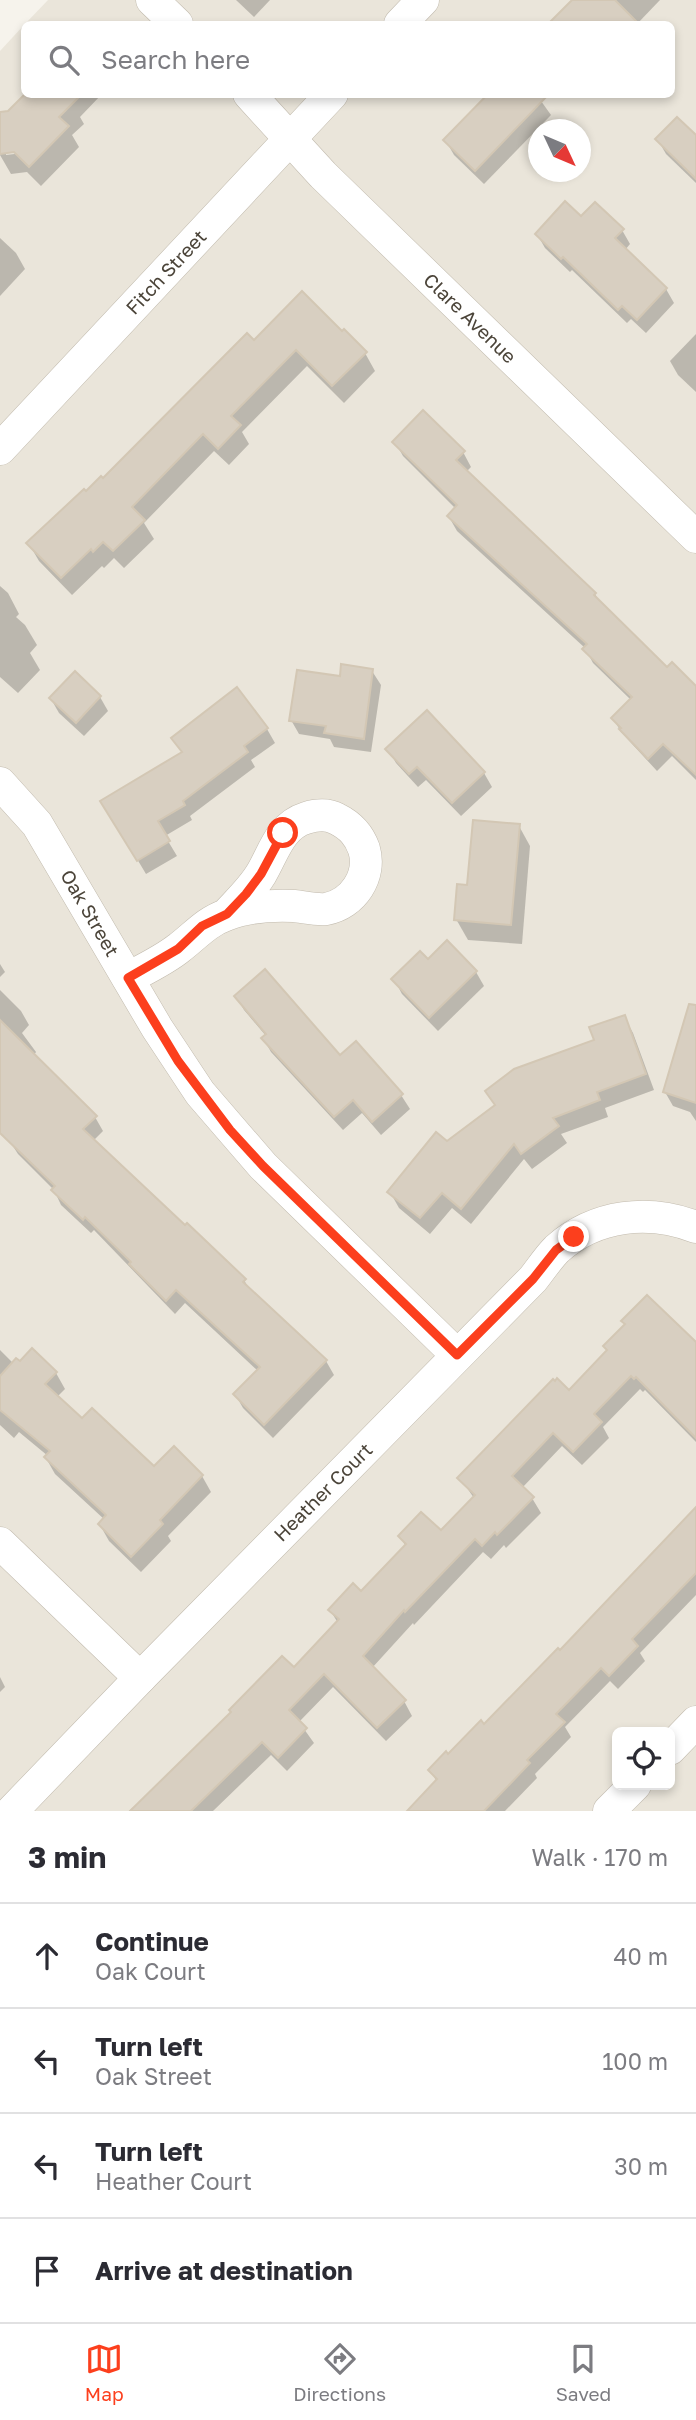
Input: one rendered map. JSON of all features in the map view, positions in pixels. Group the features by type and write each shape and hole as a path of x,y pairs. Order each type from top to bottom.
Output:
{"street":[{"path":"152,0 174,21"},
{"path":"403,21 423,0"},
{"name":"Clare Avenue","path":"253,98 323,175 696,537"},
{"name":"Fitch Street","path":"0,449 328,98"},
{"name":"Oak Street","path":"0,783 37,824 178,1061 230,1130 263,1166 457,1355"},
{"path":"128,978 178,949 202,926 227,914"},
{"name":"Heather Court","path":"12,1811 533,1279 556,1250 593,1226 614,1219 657,1217 696,1227"},
{"path":"0,1543 140,1678"},
{"path":"675,1744 696,1722"},
{"path":"609,1811 630,1790"}],"shaded area":[{"path":"48,0 696,0 696,1811 0,1811 0,51 21,28 21,98 675,98 675,21 28,21"}],"building":[{"path":"572,0 615,0 636,21 551,21"},
{"path":"21,98 78,98 59,117 69,126 29,167 14,152 0,154 0,112 8,111"},
{"path":"484,98 545,98 475,171 443,140"},
{"path":"677,117 696,135 696,179 655,139"},
{"path":"565,201 581,216 595,202 624,229 615,238 667,288 637,320 622,306 618,310 535,234"},
{"path":"302,291 367,352 332,386 296,350 231,416 241,425 218,449 203,434 132,507 145,520 113,551 103,542 93,552 91,549 61,578 26,543 84,489 86,491 101,476 103,478 247,333 254,340"},
{"path":"423,410 465,451 456,460 596,593 594,595 667,667 672,662 696,686 696,775 663,744 648,759 619,729 621,728 611,718 632,697 582,649 587,644 447,516 457,505 392,442"},
{"path":"341,664 373,669 364,739 324,733 326,726 289,721 297,670 340,676"},
{"path":"75,671 101,696 76,723 49,698"},
{"path":"237,687 268,728 244,746 248,752 183,801 185,805 158,821 170,841 137,861 100,801 182,752 171,738"},
{"path":"427,710 485,772 452,803 417,767 409,774 385,749"},
{"path":"473,820 520,824 511,925 454,920 457,884 467,885"},
{"path":"447,940 477,971 429,1018 391,979 420,951 428,959"},
{"path":"265,969 340,1055 356,1041 403,1094 372,1122 353,1100 334,1117 261,1038 266,1034 234,996"},
{"path":"689,1004 696,1005 696,1103 663,1092"},
{"path":"625,1015 646,1074 597,1092 600,1100 553,1118 559,1126 521,1154 514,1144 461,1209 442,1193 420,1218 387,1192 436,1132 447,1141 495,1105 485,1091 514,1069 594,1040 589,1027"},
{"path":"0,1020 97,1116 83,1129 185,1225 187,1223 246,1279 243,1282 327,1360 264,1425 233,1394 260,1367 176,1290 166,1301 85,1217 83,1220 51,1190 55,1186 0,1133"},
{"path":"647,1295 696,1342 696,1438 636,1377 634,1379 631,1376 594,1414 602,1422 573,1452 553,1433 512,1476 534,1497 497,1535 495,1532 482,1546 475,1539 405,1612 404,1610 363,1656 406,1700 377,1728 324,1674 289,1710 307,1728 278,1758 262,1742 191,1811 130,1811 231,1712 229,1710 282,1656 294,1667 339,1619 328,1610 353,1583 361,1591 406,1544 398,1536 421,1512 441,1530 475,1495 457,1478 553,1379 555,1381 557,1378 569,1390 607,1350 603,1346 625,1324 621,1321"},
{"path":"32,1348 57,1372 45,1384 82,1418 92,1408 154,1466 174,1446 203,1475 160,1520 163,1524 131,1557 98,1524 106,1515 44,1457 50,1451 0,1410 0,1376 16,1358 20,1361"},
{"path":"696,1507 696,1573 632,1639 638,1646 609,1676 601,1668 556,1714 565,1722 527,1760 530,1763 484,1811 407,1811 437,1779 428,1770 446,1751 448,1754 481,1720 484,1724 558,1648 560,1650"}],"route":[{"path":"283,833 261,874 227,914 202,926 178,949 128,978 200,1093 263,1166 457,1355 533,1279 556,1250 574,1237"}]}
